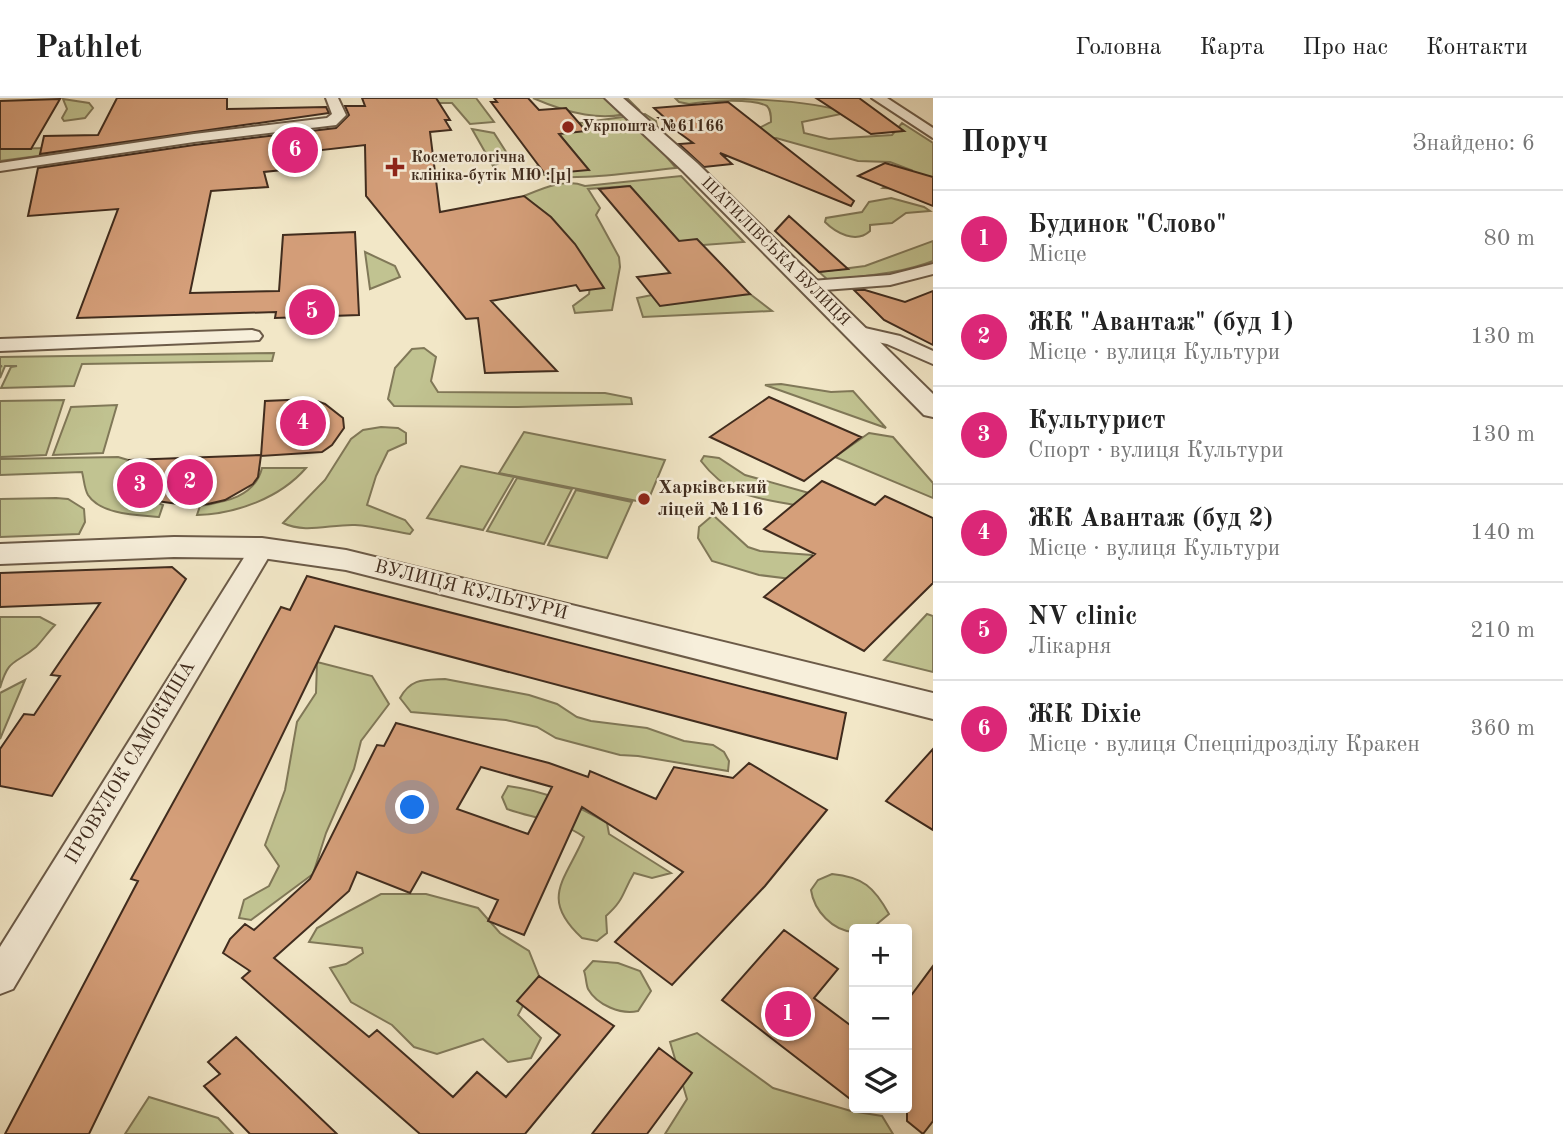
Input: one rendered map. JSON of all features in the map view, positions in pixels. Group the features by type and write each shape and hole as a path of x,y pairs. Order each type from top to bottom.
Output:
{"street":[{"path":"0,167 336,120 339,115 332,98"},
{"name":"ШАТИЛІВСЬКА ВУЛИЦЯ","path":"613,98 690,167 933,410"},
{"path":"878,98 933,134"},
{"path":"811,286 890,279 933,269"},
{"path":"856,332 893,341 933,358"},
{"path":"0,345 252,336"},
{"name":"ВУЛИЦЯ КУЛЬТУРИ","path":"0,554 174,547 262,548 346,560 933,706"},
{"name":"ПРОВУЛОК САМОКИША","path":"0,978 262,548"}],"green space":[{"path":"436,98 476,98 494,122 470,124 452,103 439,103"},
{"path":"533,98 627,98 639,110 599,116 571,112"},
{"path":"675,98 811,104 846,113 802,122 804,133 829,139 892,135 902,123 933,143 933,179 911,190 883,188 911,170 890,162 858,161 776,138 747,141 753,131 771,122 767,106 740,101 689,104 679,102"},
{"path":"63,99 89,103 93,108 85,118 64,121 62,118 67,109"},
{"path":"645,114 656,121 657,126 645,131 676,168 582,177 547,176 538,172 537,166 588,170 559,134 579,123"},
{"path":"472,129 494,133 510,158 493,166"},
{"path":"93,147 90,149 0,161 0,149"},
{"path":"681,176 744,242 703,245 679,241 629,186 588,189 600,208 596,215 619,257 620,267 612,310 575,313 573,306 589,294 592,270 524,196 562,184 585,186"},
{"path":"891,198 930,211 906,213 892,223 870,225 870,231 859,237 846,236 825,222 826,218 862,212 869,202"},
{"path":"933,241 933,261 908,269 828,280 819,272 865,266"},
{"path":"365,252 395,266 400,277 370,289"},
{"path":"750,294 772,311 643,317 637,298 652,295"},
{"path":"424,348 436,357 431,381 438,392 605,393 631,398 632,404 394,406 388,399 395,368 412,349"},
{"path":"274,353 272,361 82,364 74,386 1,388 11,367 17,366 5,366 0,378 0,357"},
{"path":"781,384 831,392 853,391 886,428 765,385"},
{"path":"64,400 46,455 0,457 0,401"},
{"path":"117,405 103,453 53,455 71,407"},
{"path":"398,428 406,433 406,443 388,451 376,476 367,505 405,520 413,530 410,534 362,526 300,528 283,523 325,480 351,439 363,430"},
{"path":"524,432 665,460 647,503 499,473"},
{"path":"869,433 893,437 933,483 933,498 835,457"},
{"path":"704,456 719,458 745,475 809,493 808,508 737,491 713,474 701,461"},
{"path":"118,457 128,460 122,479 134,493 163,505 159,517 120,513 102,507 88,495 82,472 0,475 0,459"},
{"path":"461,466 514,477 483,530 427,518"},
{"path":"262,468 306,468 270,496 242,508 197,515 200,506 229,500 246,492 253,486"},
{"path":"517,478 572,489 544,544 487,531"},
{"path":"576,490 632,502 607,558 548,545"},
{"path":"0,499 68,499 84,509 85,522 79,534 0,537"},
{"path":"713,515 748,547 760,551 812,555 832,571 807,581 759,575 712,561 698,538 699,527"},
{"path":"927,614 933,616 933,672 884,660"},
{"path":"0,617 40,617 55,625 36,647 10,666 0,688"},
{"path":"317,662 372,676 389,704 361,741 354,769 326,833 313,874 251,920 239,918 244,900 269,886 279,866 265,845 285,790 297,722 316,693"},
{"path":"445,679 529,695 557,704 577,717 591,721 647,728 684,741 713,745 724,752 729,761 728,771 620,755 556,738 537,727 506,720 411,712 400,698 414,683"},
{"path":"25,680 0,739 0,693"},
{"path":"508,786 547,795 595,816 607,823 609,834 671,873 652,878 634,873 620,900 606,916 607,933 597,941 582,938 569,924 559,900 564,878 584,837 557,823 507,809 502,797"},
{"path":"832,874 860,881 873,890 889,914 877,924 849,924 849,931 839,928 820,912 816,905 811,890 818,880"},
{"path":"381,894 426,894 478,908 500,933 529,951 539,976 518,1015 541,1038 531,1058 508,1062 483,1039 437,1054 414,1047 392,1025 351,1002 330,968 346,964 363,953 362,948 309,942 317,928"},
{"path":"593,961 618,963 640,971 651,991 638,1011 617,1010 592,995 584,971"},
{"path":"697,1033 773,1088 849,1110 849,1113 882,1116 893,1134 665,1134 687,1099 670,1042"},
{"path":"149,1097 218,1118 233,1134 125,1134"}],"building":[{"path":"117,98 227,98 227,109 326,107 329,113 40,154 44,136 98,135"},
{"path":"362,98 436,98 450,120 445,120 451,130 430,132 440,212 524,196 551,217 575,244 604,288 580,291 576,285 491,301 557,371 485,373 478,318 466,319 366,196 365,145 304,152 307,163 301,163 303,168 264,172 268,187 211,191 190,293 279,291 283,235 355,232 359,315 275,318 276,312 77,318 118,209 28,216 38,168 336,128 349,115 345,106 365,106"},
{"path":"494,98 528,98 539,110 566,108 586,131 559,134 589,170 545,174 491,102 497,102"},
{"path":"816,98 859,98 904,131 871,134"},
{"path":"60,99 31,149 0,149 0,101"},
{"path":"728,102 854,201 851,206 720,153 732,164 704,167 679,144 693,143 659,118 665,118 654,108"},
{"path":"885,163 933,177 933,206 858,176"},
{"path":"630,186 679,241 697,239 750,294 660,306 637,277 670,273 599,189"},
{"path":"789,216 848,269 819,272 775,231"},
{"path":"854,290 865,290 905,302 933,291 933,345 884,320"},
{"path":"769,397 861,437 804,481 710,437"},
{"path":"311,399 325,404 343,418 344,428 332,445 322,452 261,456 265,401"},
{"path":"261,455 258,477 253,484 225,500 208,504 185,505 150,500 136,493 124,479 129,460"},
{"path":"822,481 875,505 885,496 933,518 933,583 864,651 764,597 815,554 764,529"},
{"path":"172,567 186,579 52,796 0,786 0,749 24,714 34,715 60,676 51,675 100,603 0,607 0,573"},
{"path":"307,576 846,713 837,759 335,626 89,1134 5,1134 138,881 131,879 281,607 290,610"},
{"path":"396,723 549,763 588,777 590,771 656,799 674,767 733,778 749,763 827,810 765,886 672,985 615,942 683,872 582,807 524,935 488,921 498,900 422,872 410,893 357,872 349,891 274,958 369,1037 377,1030 453,1097 477,1072 506,1097 560,1035 517,1001 539,976 614,1026 525,1134 420,1134 242,978 250,971 223,953 230,939 245,924 254,930 310,879 377,745 384,746","holes":["481,767 552,787 528,834 457,809"]},
{"path":"933,749 933,830 886,801"},
{"path":"784,930 838,969 814,998 849,1024 849,1098 722,1000"},
{"path":"933,966 933,1121 923,1134 907,1121 907,1113 912,1113 912,994"},
{"path":"236,1037 337,1134 250,1134 204,1086 220,1074 208,1062"},
{"path":"659,1048 692,1073 647,1134 592,1134"}],"place":[{"name":"Укрпошта №61166","path":"568,127"},
{"name":"ЖК Dixie","path":"295,150"},
{"name":"Косметологічна клініка-бутік МЮ :[μ]","path":"395,167"},
{"name":"NV clinic","path":"312,312"},
{"name":"ЖК Авантаж (буд 2)","path":"303,423"},
{"name":"ЖК \"Авантаж\" (буд 1)","path":"190,482"},
{"name":"Культурист","path":"140,485"},
{"name":"Харківський ліцей №116","path":"644,499"},
{"name":"Будинок \"Слово\"","path":"788,1014"}]}
